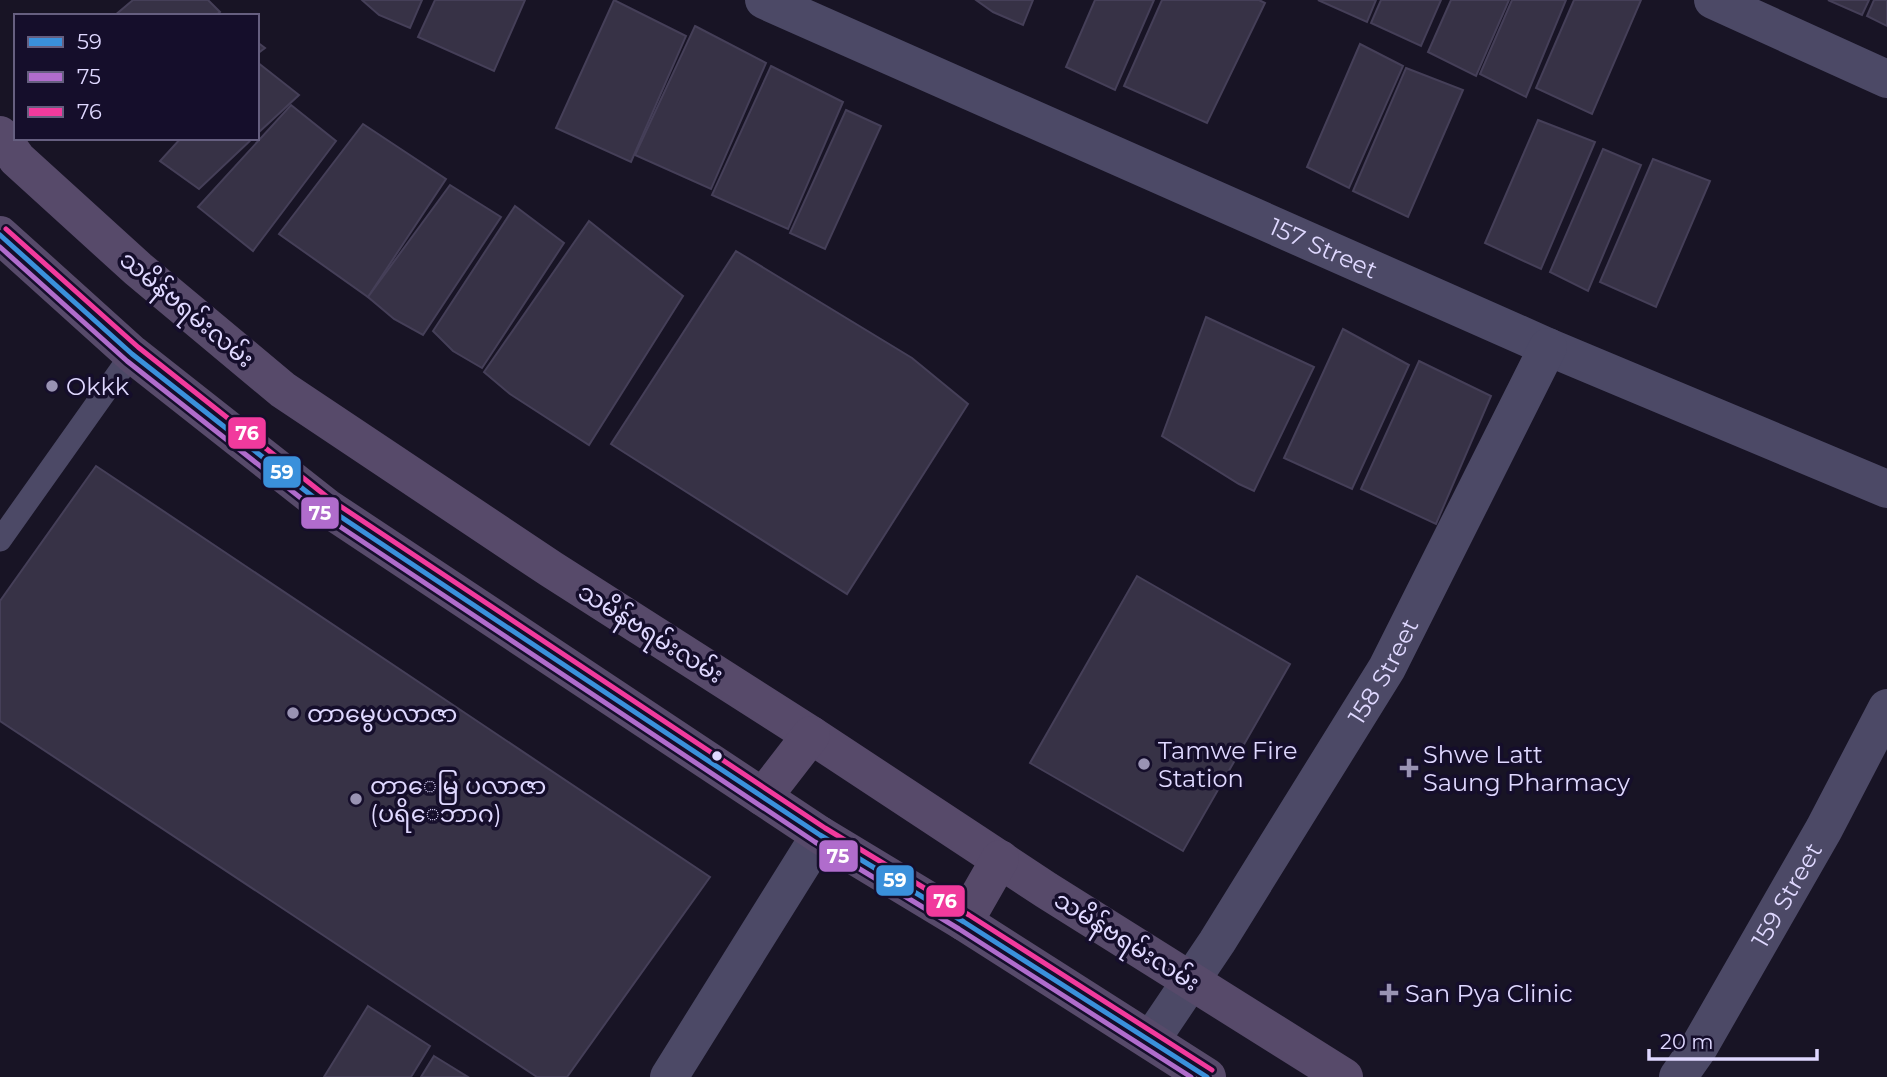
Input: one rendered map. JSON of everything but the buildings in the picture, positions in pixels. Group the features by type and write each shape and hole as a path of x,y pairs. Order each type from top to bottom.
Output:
{"main road":[{"name":"သမိန်ဗရမ်းလမ်း","path":"0,135 17,159 138,270 283,390 551,569 1344,1077"},
{"path":"0,235 132,354 326,507 820,835 964,922 1207,1077"},
{"path":"763,797 811,735"},
{"path":"964,922 1000,859"}],"street":[{"name":"157 Street","path":"764,0 1548,347 1887,489"},
{"path":"1713,0 1887,79"},
{"name":"158 Street","path":"1151,1040 1285,835 1387,668 1548,347"},
{"name":"159 Street","path":"1678,1077 1699,1047 1817,841 1887,708"},
{"path":"670,1077 820,835"}],"lane":[{"path":"0,540 132,354"}],"transit line":[{"name":"76","path":"6,229 138,347 331,500 825,828 969,915 1212,1070"},
{"name":"59","path":"0,235 132,354 326,507 820,835 964,922 1207,1077"},
{"name":"75","path":"0,247 127,361 321,514 815,842 959,929 1191,1077"}],"place":[{"name":"Okkk","path":"52,386"},
{"name":"တာမွေပလာဇာ","path":"293,713"},
{"name":"Tamwe Fire Station","path":"1144,764"},
{"name":"Shwe Latt Saung Pharmacy","path":"1409,768"},
{"name":"တာေမြ ပလာဇာ (ပရိေဘာဂ)","path":"356,799"},
{"name":"San Pya Clinic","path":"1389,993"}]}
